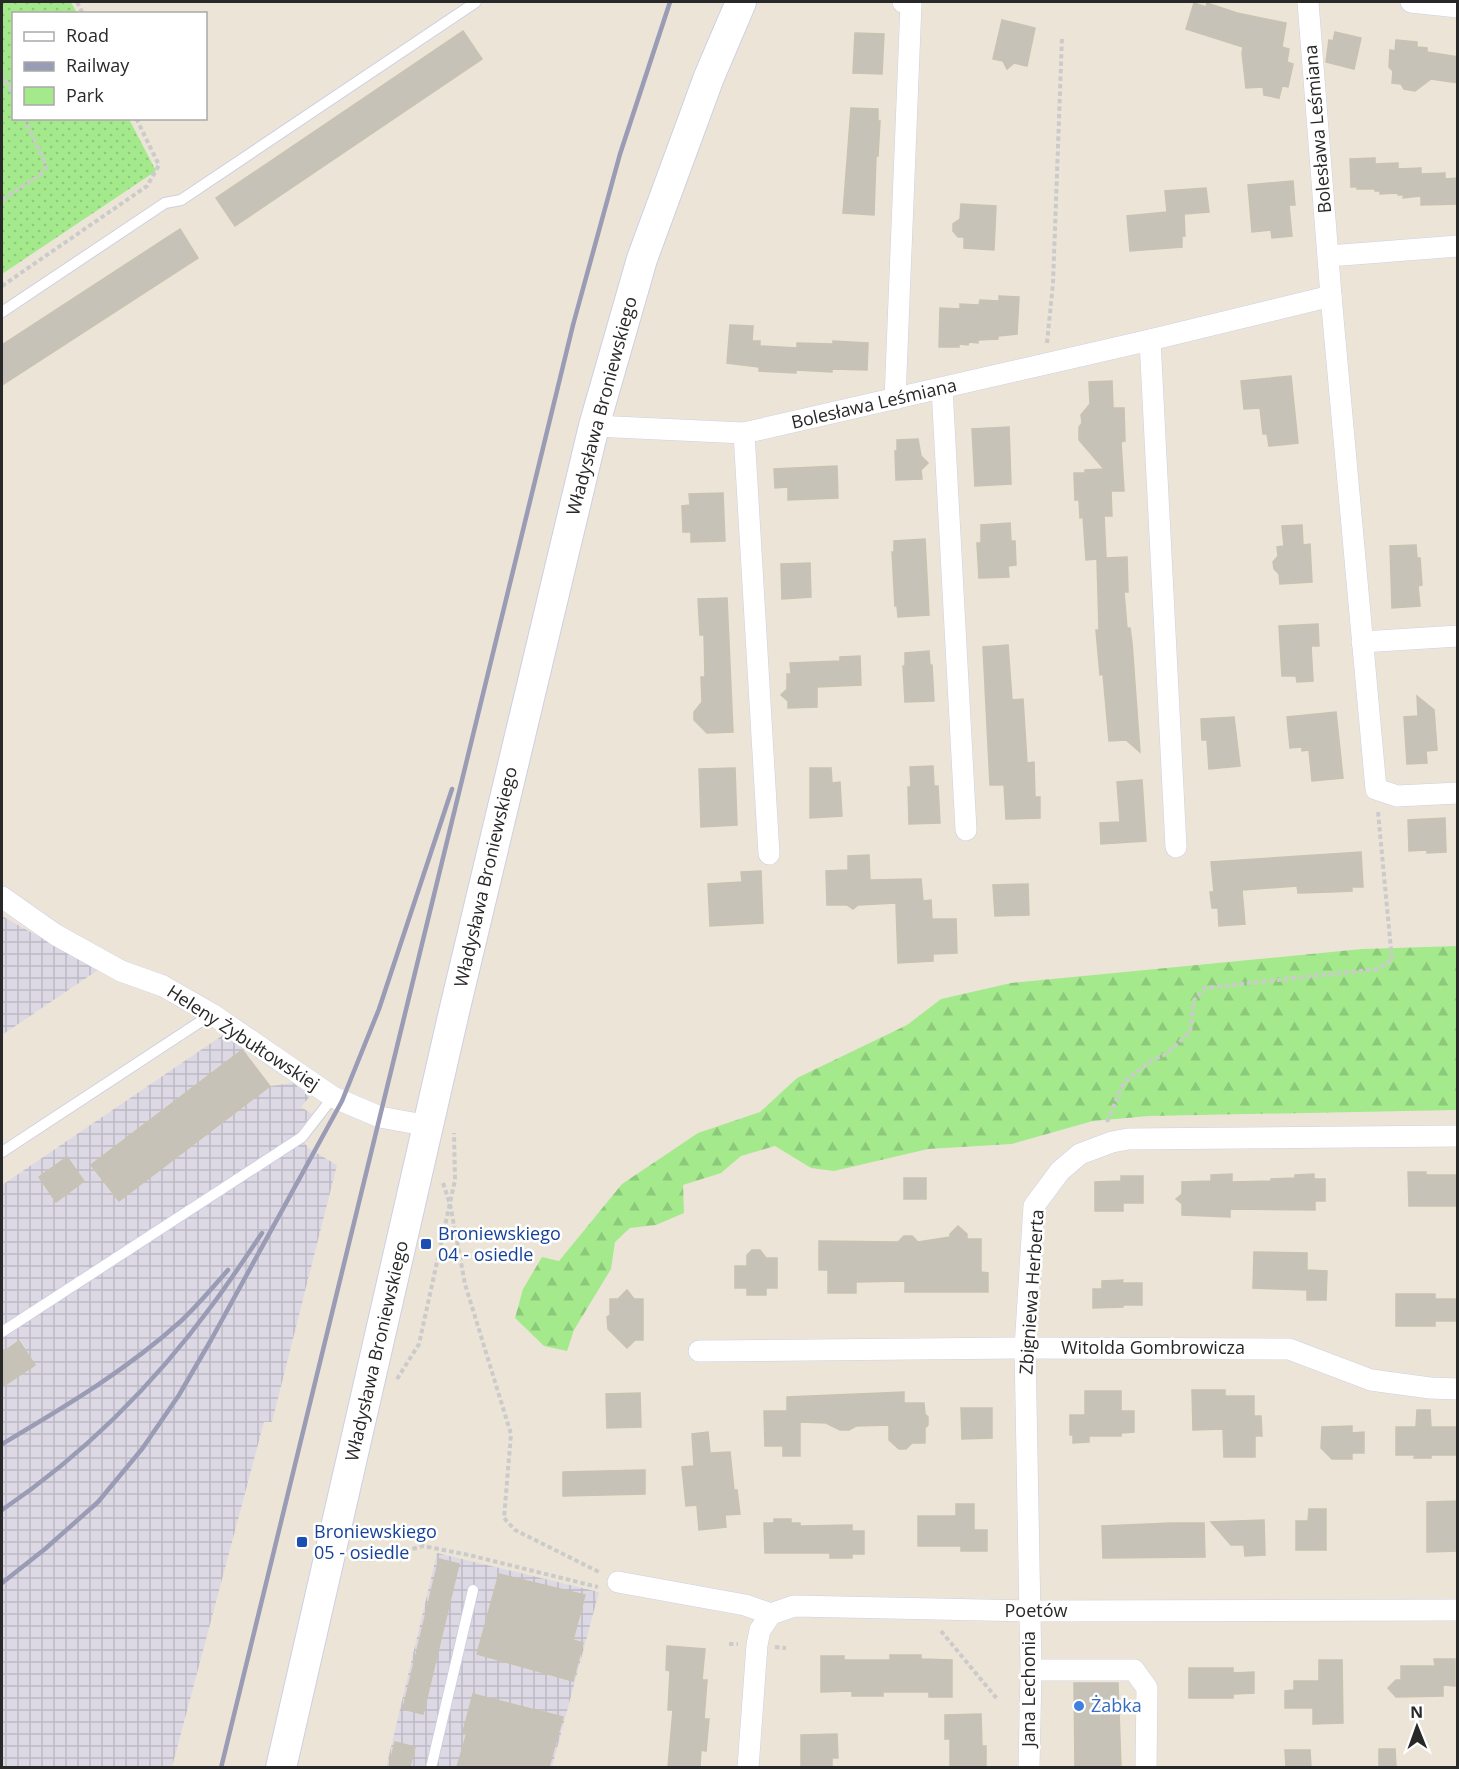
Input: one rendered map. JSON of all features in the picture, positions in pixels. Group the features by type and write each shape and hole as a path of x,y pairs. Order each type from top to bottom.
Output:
{"main road":[{"name":"Władysława Broniewskiego","path":"280,1767 441,1125 454,1012 594,426 642,259 709,77 741,2"}],"street":[{"path":"896,399 910,4 903,2"},
{"name":"Bolesława Leśmiana","path":"594,426 744,434 1331,296 1308,2"},
{"path":"1411,2 1458,7"},
{"path":"1329,256 1458,246"},
{"path":"1331,296 1376,789 1397,796 1458,793"},
{"path":"1150,340 1176,847"},
{"path":"942,388 966,830"},
{"path":"744,434 769,854"},
{"path":"1362,642 1458,636"},
{"name":"Heleny Żybułtowskiej","path":"2,897 56,935 112,966 163,986 212,1014 333,1097 380,1117 441,1125"},
{"name":"Zbigniewa Herberta","path":"1029,1611 1025,1348 1034,1206 1060,1172 1080,1154 1096,1147 1128,1139 1458,1136"},
{"name":"Witolda Gombrowicza","path":"699,1351 1025,1348 1289,1349 1371,1380 1430,1388 1458,1389"},
{"path":"612,1585 745,1605 771,1614 760,1630 757,1645 747,1767"},
{"name":"Poetów","path":"771,1614 794,1606 1029,1611 1458,1610"},
{"name":"Jana Lechonia","path":"1029,1611 1031,1670 1029,1767"},
{"path":"1031,1670 1134,1670 1147,1688 1146,1767"}],"lane":[{"path":"2,312 165,203 181,200 476,2"},
{"path":"2,1152 212,1014"},
{"path":"2,1332 302,1137 333,1097"},
{"path":"431,1767 473,1590"}],"path":[{"path":"1045,364 1053,282 1062,37"},
{"path":"2,73 12,93"},
{"path":"2,200 40,175 46,167 25,120"},
{"path":"2,286 147,186 159,165 137,120"},
{"path":"1096,1147 1124,1082 1151,1061 1166,1054 1190,1032 1194,1000 1205,988 1378,969 1392,960 1376,789"},
{"path":"397,1379 419,1344 455,1180 441,1125"},
{"path":"442,1183 450,1204 465,1284 512,1434 504,1518 515,1530 612,1585"},
{"path":"354,1560 374,1560 423,1546 612,1585"},
{"path":"941,1631 998,1700"}],"shaded area":[{"path":"2,916 98,970 2,1035"},
{"path":"223,1035 243,1049 270,1086 293,1083 310,1096 301,1107 312,1114 298,1132 308,1148 337,1165 272,1422 264,1422 172,1767 2,1768 2,1185"},
{"path":"437,1553 599,1592 552,1767 386,1768"}],"green space":[{"path":"2,2 71,2 76,12 12,12 12,120 130,120 156,171 2,274"},
{"path":"1457,946 1457,1110 1149,1116 1093,1121 1012,1144 928,1149 834,1171 811,1168 775,1146 741,1156 721,1173 683,1185 684,1213 656,1225 630,1228 615,1242 611,1269 574,1330 567,1351 544,1346 515,1318 523,1289 542,1257 559,1261 622,1184 698,1133 760,1112 797,1078 907,1025 941,999 1011,983 1362,949"}],"building":[{"path":"1194,3 1206,7 1207,3 1237,13 1286,23 1282,47 1289,49 1287,62 1293,64 1288,87 1282,86 1279,98 1264,95 1263,87 1246,88 1243,47 1186,29"},
{"path":"1002,20 1035,28 1027,66 1014,63 1007,69 1003,61 993,59"},
{"path":"463,31 482,59 235,226 216,198"},
{"path":"1335,32 1361,38 1354,69 1326,62 1329,40 1333,41"},
{"path":"855,33 884,34 882,74 853,73"},
{"path":"1396,40 1417,42 1417,47 1427,48 1427,52 1458,57 1458,83 1431,79 1415,91 1404,89 1401,84 1392,83 1393,71 1389,67 1390,50 1395,51"},
{"path":"851,108 878,109 878,121 880,121 874,215 843,213"},
{"path":"1375,158 1375,164 1398,163 1398,169 1421,168 1421,174 1445,173 1445,179 1458,178 1458,204 1421,205 1421,196 1403,198 1404,195 1398,195 1398,193 1380,194 1380,191 1375,191 1375,189 1351,187 1350,159"},
{"path":"1293,181 1295,205 1289,205 1292,236 1272,238 1271,230 1252,232 1248,185"},
{"path":"1206,188 1209,212 1184,214 1185,236 1182,236 1182,247 1130,251 1127,216 1167,212 1165,191"},
{"path":"961,204 996,206 994,250 964,248 964,237 958,237 953,231 953,224 960,219"},
{"path":"180,229 198,258 2,385 2,345"},
{"path":"999,296 1019,297 1017,334 998,336 998,339 978,340 978,343 969,342 968,345 959,344 959,347 939,347 940,308 960,309 960,304 979,305 980,300 999,301"},
{"path":"730,325 753,326 752,341 760,341 760,346 797,348 797,343 833,344 833,341 868,343 867,370 832,369 832,372 796,370 796,373 759,371 759,367 727,363"},
{"path":"1291,376 1298,443 1269,446 1267,434 1263,434 1260,408 1244,409 1241,381"},
{"path":"1112,381 1113,408 1124,408 1125,441 1121,442 1124,491 1111,491 1112,516 1104,516 1106,558 1127,557 1128,592 1124,592 1127,628 1130,628 1132,643 1140,752 1126,740 1109,741 1103,674 1100,675 1096,630 1099,630 1097,559 1086,560 1083,517 1080,518 1079,500 1075,500 1074,473 1104,469 1079,440 1081,415 1090,404 1089,382"},
{"path":"1009,427 1011,484 975,486 972,429"},
{"path":"918,439 921,456 928,463 921,470 922,479 896,480 897,440"},
{"path":"837,466 838,498 788,500 788,487 775,488 774,469"},
{"path":"723,493 725,541 691,542 691,532 683,532 682,506 690,505 689,494"},
{"path":"1010,523 1011,541 1015,541 1016,565 1008,566 1009,577 979,578 977,543 981,543 981,525"},
{"path":"1302,525 1303,545 1310,544 1312,582 1280,584 1279,574 1274,569 1273,562 1278,556 1277,547 1284,546 1282,526"},
{"path":"925,539 929,615 898,617 897,606 895,606 892,552 894,552 894,541"},
{"path":"1416,545 1417,558 1420,558 1422,585 1418,586 1420,606 1392,608 1390,546"},
{"path":"810,563 811,597 782,599 781,564"},
{"path":"727,598 733,732 707,733 694,720 694,712 702,702 701,677 705,677 704,635 700,635 698,599"},
{"path":"1318,624 1319,646 1311,646 1313,681 1297,682 1296,676 1282,676 1279,626"},
{"path":"1008,645 1012,700 1023,699 1027,763 1034,762 1035,797 1040,797 1040,818 1006,819 1004,785 990,785 983,647"},
{"path":"929,651 934,701 905,702 903,666 905,666 905,653"},
{"path":"860,656 861,685 817,687 817,707 788,708 788,701 781,695 787,689 787,674 791,674 790,663 840,661 840,657"},
{"path":"1417,696 1434,710 1437,750 1426,751 1427,763 1407,764 1404,717 1418,716"},
{"path":"1336,712 1343,778 1312,781 1309,750 1302,751 1302,747 1290,748 1287,717"},
{"path":"1234,717 1240,766 1209,769 1207,740 1202,740 1201,719"},
{"path":"933,766 934,786 938,786 940,823 909,824 910,767"},
{"path":"735,768 737,825 701,827 699,769"},
{"path":"810,768 831,768 832,783 840,782 842,816 810,818"},
{"path":"1142,780 1146,841 1101,844 1100,823 1120,822 1117,782"},
{"path":"1445,818 1446,852 1409,851 1408,820"},
{"path":"1361,852 1363,887 1352,887 1352,891 1298,893 1297,886 1242,890 1245,924 1219,926 1218,908 1212,908 1210,892 1214,892 1211,862"},
{"path":"869,855 870,880 921,879 923,901 931,900 932,919 956,919 957,953 933,954 933,961 898,963 896,903 858,905 853,909 847,905 827,905 826,871 848,870 848,856"},
{"path":"761,871 763,923 710,926 708,884 742,882 741,872"},
{"path":"1028,884 1029,915 995,916 993,885"},
{"path":"242,1050 270,1086 119,1201 91,1165"},
{"path":"67,1157 84,1181 56,1202 39,1177"},
{"path":"1408,1172 1426,1172 1426,1175 1457,1175 1457,1206 1409,1206"},
{"path":"1232,1174 1232,1182 1271,1181 1271,1179 1295,1178 1295,1175 1314,1174 1314,1179 1325,1179 1325,1201 1315,1201 1315,1210 1230,1209 1230,1217 1182,1215 1182,1204 1176,1199 1182,1194 1182,1182 1211,1181 1211,1175"},
{"path":"1121,1176 1143,1176 1143,1203 1123,1203 1123,1211 1095,1211 1095,1182 1121,1181"},
{"path":"904,1178 926,1178 926,1199 904,1199"},
{"path":"958,1226 967,1234 967,1239 981,1239 981,1272 988,1273 988,1292 905,1292 905,1281 856,1282 856,1293 828,1293 828,1270 819,1270 819,1241 898,1242 904,1236 912,1236 918,1242 950,1237"},
{"path":"752,1250 760,1250 766,1258 777,1258 777,1288 766,1288 766,1295 747,1295 747,1288 735,1288 735,1266 747,1266 747,1255"},
{"path":"1254,1252 1307,1253 1307,1270 1327,1271 1326,1300 1307,1300 1307,1290 1253,1288"},
{"path":"1123,1280 1122,1283 1142,1283 1142,1305 1093,1308 1093,1289 1102,1289 1102,1281"},
{"path":"627,1290 634,1299 643,1299 643,1340 635,1340 627,1348 608,1329 607,1317 610,1315 610,1299 618,1299"},
{"path":"1396,1294 1435,1294 1435,1299 1458,1299 1458,1321 1435,1321 1435,1326 1396,1326"},
{"path":"19,1341 35,1365 2,1387 2,1353"},
{"path":"1192,1390 1225,1390 1225,1396 1254,1396 1254,1416 1261,1416 1262,1436 1255,1436 1255,1457 1224,1457 1223,1429 1193,1430"},
{"path":"1085,1391 1121,1391 1121,1411 1134,1411 1134,1432 1121,1433 1121,1436 1089,1436 1089,1442 1073,1443 1073,1435 1070,1435 1070,1415 1085,1415"},
{"path":"904,1392 904,1403 924,1403 925,1414 928,1417 925,1443 912,1443 906,1449 899,1449 889,1440 889,1425 856,1426 849,1430 840,1430 826,1423 800,1422 800,1456 783,1456 783,1446 765,1446 764,1411 787,1411 787,1397"},
{"path":"640,1393 641,1427 607,1428 606,1394"},
{"path":"961,1408 992,1408 992,1438 962,1439"},
{"path":"1417,1410 1430,1410 1431,1427 1458,1427 1458,1455 1431,1455 1431,1458 1414,1458 1415,1455 1396,1455 1396,1427 1416,1427"},
{"path":"1352,1426 1352,1433 1364,1432 1364,1453 1352,1453 1352,1459 1332,1459 1321,1448 1322,1427"},
{"path":"708,1432 710,1453 730,1452 734,1490 737,1490 740,1514 725,1515 726,1527 699,1530 697,1505 686,1506 682,1467 694,1466 692,1434"},
{"path":"645,1470 645,1494 563,1496 563,1472"},
{"path":"1458,1501 1458,1551 1427,1552 1427,1502"},
{"path":"956,1504 974,1504 974,1530 987,1530 987,1551 961,1551 961,1546 918,1546 918,1516 956,1516"},
{"path":"1309,1509 1326,1509 1326,1550 1296,1550 1296,1521 1308,1521"},
{"path":"774,1519 791,1519 791,1523 800,1523 800,1526 852,1525 852,1531 864,1531 864,1554 852,1554 852,1558 830,1558 830,1553 765,1553 764,1523 774,1523"},
{"path":"1264,1520 1265,1555 1245,1556 1244,1545 1231,1545 1211,1522"},
{"path":"1204,1523 1205,1557 1103,1558 1102,1526"},
{"path":"439,1559 459,1564 423,1714 403,1709"},
{"path":"499,1574 585,1595 573,1640 583,1643 573,1681 477,1654"},
{"path":"667,1646 705,1649 702,1680 707,1680 704,1719 709,1719 706,1751 701,1750 700,1767 668,1767 673,1710 668,1710 670,1671 666,1670"},
{"path":"890,1655 921,1655 921,1659 952,1660 952,1697 929,1697 929,1692 883,1692 883,1696 852,1696 852,1691 821,1692 821,1656 844,1656 844,1660 890,1660"},
{"path":"1434,1659 1455,1659 1455,1686 1443,1685 1443,1696 1396,1697 1388,1688 1396,1680 1401,1680 1401,1666 1435,1666"},
{"path":"1319,1660 1342,1660 1343,1723 1313,1724 1313,1708 1285,1708 1285,1691 1294,1690 1294,1681 1319,1681"},
{"path":"1189,1668 1233,1668 1233,1673 1254,1672 1254,1693 1233,1694 1233,1698 1189,1698"},
{"path":"1074,1683 1118,1683 1121,1767 1075,1767"},
{"path":"473,1694 563,1717 549,1767 457,1767 467,1733 463,1732"},
{"path":"981,1714 982,1746 986,1746 986,1767 950,1767 950,1739 945,1739 945,1715"},
{"path":"837,1734 838,1758 832,1758 832,1767 801,1767 801,1735"},
{"path":"395,1742 415,1747 410,1767 389,1767"},
{"path":"1379,1749 1395,1749 1396,1767 1379,1767"},
{"path":"1285,1750 1310,1750 1311,1767 1286,1767"}],"railway":[{"path":"221,1768 573,325 620,154 670,2"},
{"path":"2,1583 98,1502 142,1449 179,1395 211,1340 342,1101 379,1009 452,789"},
{"path":"2,1510 61,1466 142,1389 191,1333 226,1287 262,1233"},
{"path":"2,1444 72,1402 139,1356 181,1321 228,1270"}],"place":[{"name":"Broniewskiego 04 - osiedle","path":"426,1244"},
{"name":"Broniewskiego 05 - osiedle","path":"302,1542"},
{"name":"Żabka","path":"1079,1706"}]}
